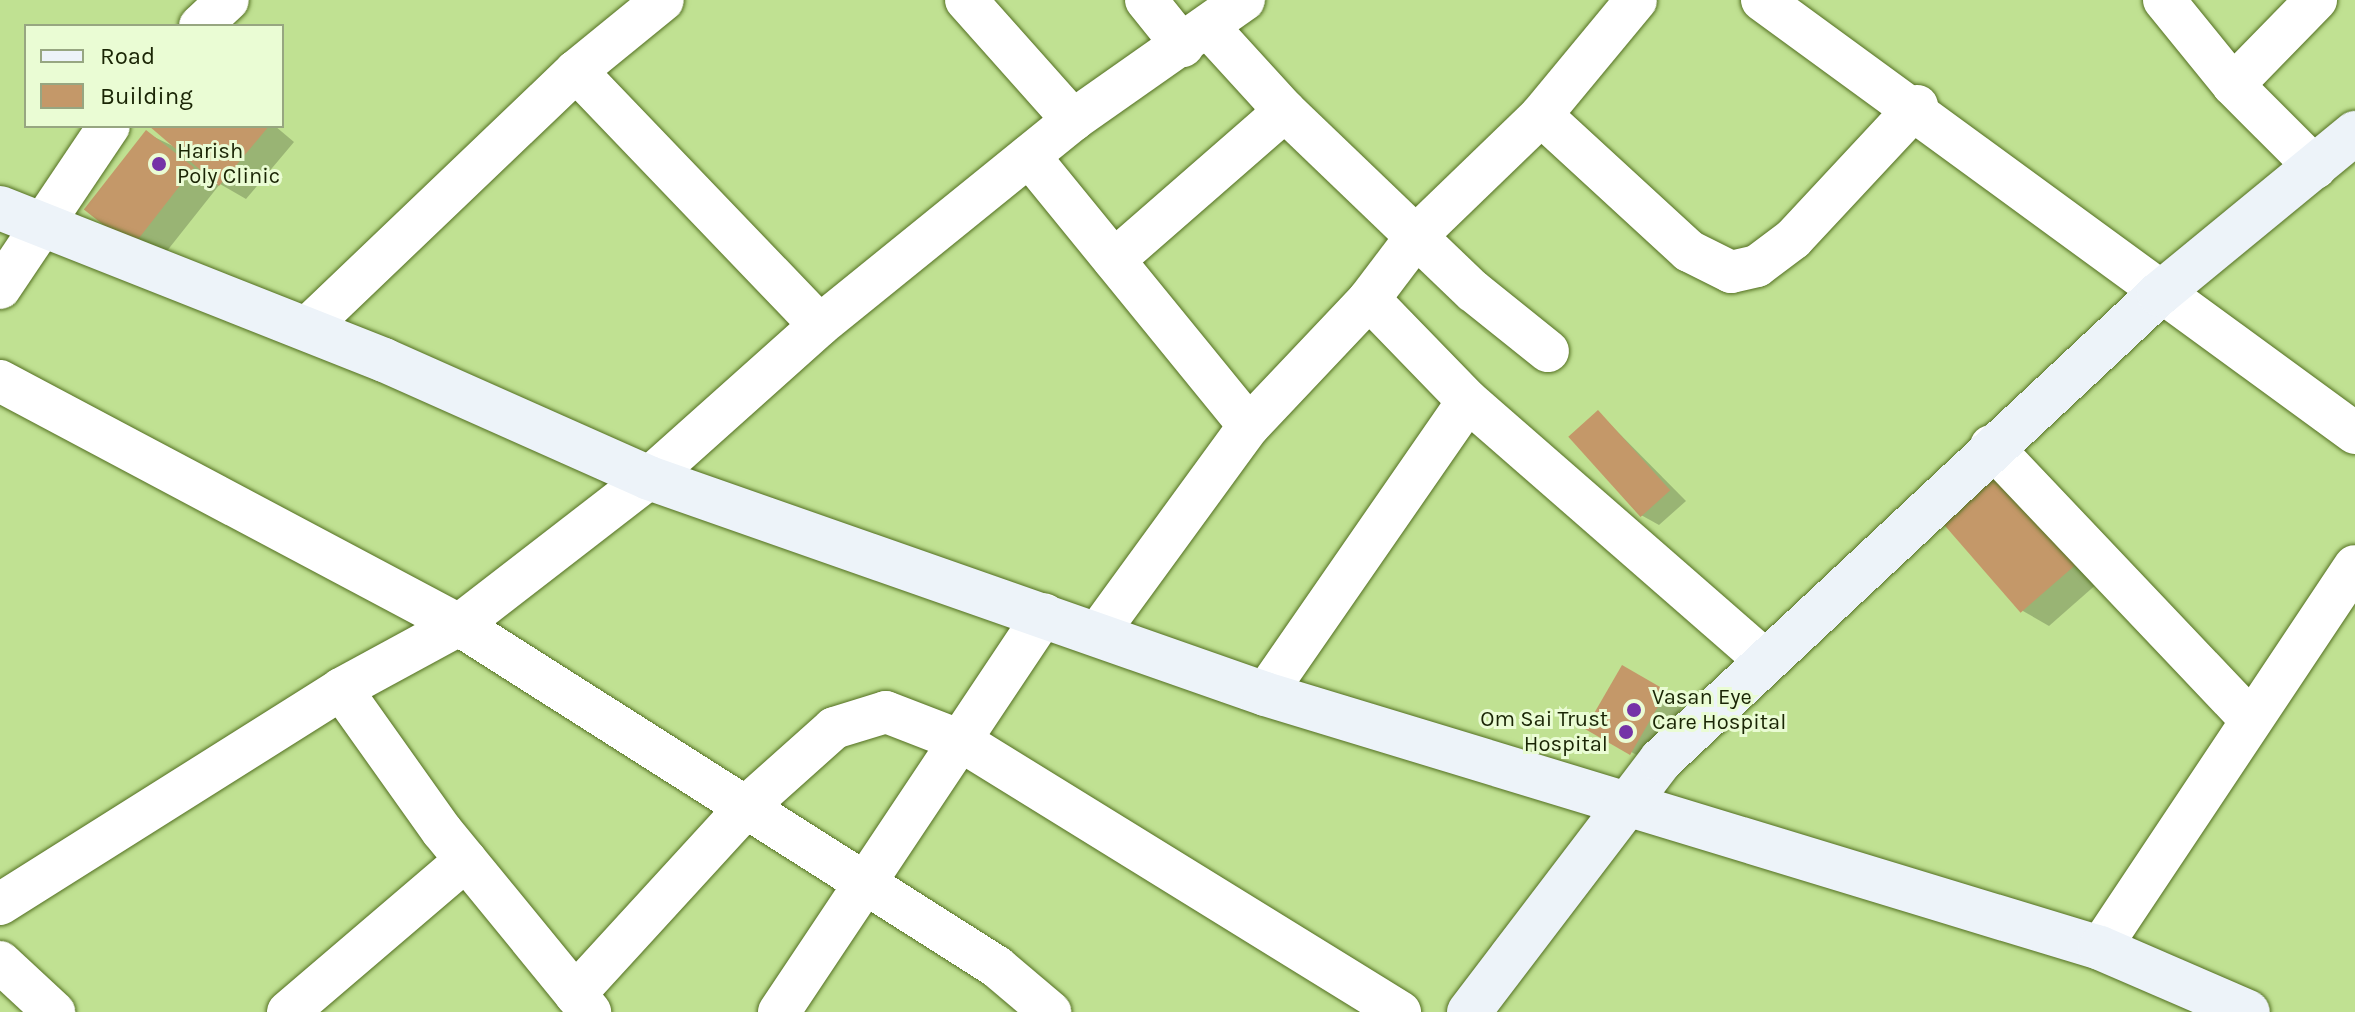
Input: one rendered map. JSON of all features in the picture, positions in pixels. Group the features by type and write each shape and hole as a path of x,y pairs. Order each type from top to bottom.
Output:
{"street":[{"path":"202,24 228,0"},
{"path":"306,329 576,71 663,0"},
{"path":"966,0 1073,120"},
{"path":"1146,0 1285,111 1419,233 1473,291 1548,351"},
{"path":"0,904 341,689 459,625 649,478 820,325 1073,120 1196,38 1244,0"},
{"path":"1100,630 1249,426 1369,299 1419,233 1541,115 1636,0"},
{"path":"1762,0 1917,106 2159,294 2355,433"},
{"path":"2164,0 2233,85 2316,168"},
{"path":"2233,85 2316,0"},
{"path":"576,71 820,325"},
{"path":"1541,115 1689,251 1731,272 1757,266 1793,239 1917,106"},
{"path":"1114,260 1285,111"},
{"path":"0,288 108,128"},
{"path":"1469,1012 1626,801 1766,661 1991,446 2159,294 2355,133"},
{"path":"1029,156 1249,426"},
{"path":"0,208 306,329 649,478 1044,614 1100,630 1265,694 1626,801 2100,948 2239,1010"},
{"path":"1369,299 1468,401 1766,661"},
{"path":"0,381 459,625 748,805 997,967 1050,1012"},
{"path":"1265,694 1468,401"},
{"path":"1991,446 2251,720"},
{"path":"2100,948 2355,566"},
{"path":"779,1012 1044,614"},
{"path":"341,689 466,860 583,1003 748,805 857,716 886,712 961,741 1400,1012"},
{"path":"288,1012 466,860"},
{"path":"0,962 54,1012"}],"building":[{"path":"151,128 267,128 219,186"},
{"path":"146,130 194,168 132,247 84,210"},
{"path":"1598,410 1670,490 1641,517 1568,437"},
{"path":"2003,469 2082,560 2021,613 1942,522"},
{"path":"1622,665 1667,691 1630,755 1585,729"}],"place":[{"name":"Harish Poly Clinic","path":"159,164"},
{"name":"Vasan Eye Care Hospital","path":"1634,710"},
{"name":"Om Sai Trust Hospital","path":"1626,732"}]}
